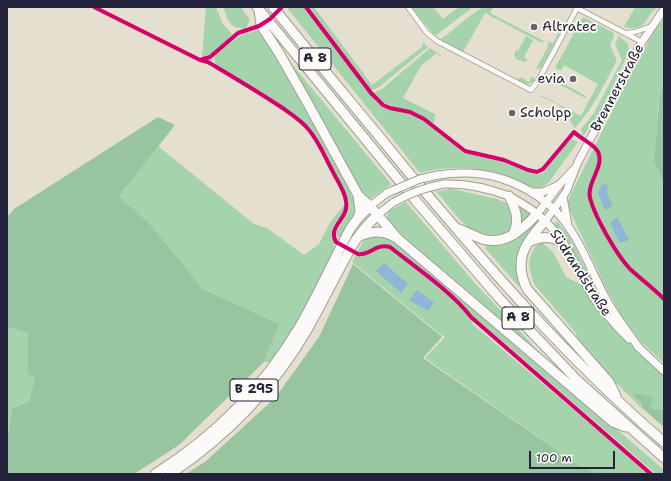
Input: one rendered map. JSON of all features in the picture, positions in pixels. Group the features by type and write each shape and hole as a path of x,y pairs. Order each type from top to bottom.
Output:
{"highway":[{"name":"A 8","path":"273,7 455,228 511,292 560,344 620,403 664,442"},
{"name":"A 8","path":"258,8 392,172 499,298 577,380 664,458"},
{"path":"258,8 261,25 307,102 358,195 377,215"},
{"path":"358,195 360,208 358,218"},
{"path":"509,196 518,221 513,235"},
{"name":"B 295","path":"170,474 229,428 255,401 274,378 307,330 358,218 370,206"},
{"path":"455,228 487,240 499,240 513,235 521,230 537,214"},
{"name":"A 8","path":"377,215 398,239 613,422 629,428"},
{"name":"B 295","path":"155,474 178,459 205,438 228,418 258,386 277,361 300,326 346,247 358,237 377,215"},
{"path":"545,221 528,243 522,255 520,269 524,282 527,289 609,382 620,403"},
{"name":"A 8","path":"358,237 369,233 380,232 389,234 398,239"},
{"path":"528,243 535,239 547,237 556,239 563,243"}],"main road":[{"name":"Brennerstraße","path":"537,214 575,167 642,42 664,9"},
{"name":"Brennerstraße","path":"545,221 563,197 575,167"},
{"name":"B 295","path":"370,206 387,193 420,179 456,173 481,174 506,180 531,192 554,210"},
{"name":"B 295","path":"377,215 394,202 418,191 444,184 476,186 496,191 509,196 537,214"},
{"path":"531,192 544,191 560,184"},
{"path":"563,197 569,226"},
{"name":"Südrandstraße","path":"554,210 569,226 613,310 640,349"},
{"name":"Südrandstraße","path":"537,214 545,221 563,243 606,316 664,371"}],"street":[{"path":"408,7 428,33 437,41 531,90 538,81 576,7 642,42"},
{"path":"625,32 635,32 652,26"}],"green space":[{"path":"206,7 216,7 223,24 232,34 219,48 202,58"},
{"path":"223,7 241,7 250,20 246,28 236,27 230,23"},
{"path":"289,7 304,7 376,102 420,119 460,150 472,155 504,162 538,175 544,172 556,155 570,140 578,142 549,182 545,186 540,187 530,186 507,176 484,170 451,168 420,173 288,9"},
{"path":"309,7 314,7 372,85 422,47 423,42 428,47 379,87 371,91"},
{"path":"411,7 433,7 443,19 459,7 473,7 435,36"},
{"path":"483,7 493,7 490,13 544,41 542,43 485,13 463,52 440,40"},
{"path":"635,7 657,7 641,26 637,28 624,27"},
{"path":"583,17 614,33 610,45 616,58 616,62 593,104 575,128 568,113 557,104 540,96 541,95 581,116 598,84 564,65 561,70 555,68"},
{"path":"664,19 664,85 660,93 654,161 664,184 664,363 642,343 623,319 607,290 568,207 568,200 629,77 655,30"},
{"path":"560,21 565,23 541,68 536,69 548,47 549,42 553,43 563,23"},
{"path":"259,30 288,77 356,203 354,217 340,238 337,236 336,232 348,213 350,204 311,130 294,116 241,80 216,66 214,58 224,46 248,32"},
{"path":"526,36 533,40 524,57 528,60 524,62 516,59 514,54 516,50 518,51"},
{"path":"619,36 628,44 629,50 602,108 583,136 581,129 594,113 622,60 615,44"},
{"path":"430,48 442,56 440,57 437,53 421,66 403,98 435,114 434,122 432,124 419,114 383,103 373,93 382,89"},
{"path":"285,56 391,184 367,201"},
{"path":"532,76 535,80 529,84 518,81 520,77 529,82"},
{"path":"551,77 586,96 585,98 549,79"},
{"path":"664,85 664,184 654,161 660,93"},
{"path":"158,117 175,125 119,196 150,224 203,289 279,324 264,362 179,445 134,474 7,474 7,436 12,409 29,401 35,378 28,374 28,333 7,327 7,217 14,209"},
{"path":"158,146 254,224 267,228 304,255 319,244 331,221 345,204 344,211 333,226 332,230 334,253 299,321 271,362 264,362 279,324 203,289 150,224 119,196"},
{"path":"448,188 497,199 508,204 515,213 511,232 499,237 488,237 478,234 459,219 436,191 448,190"},
{"path":"406,202 473,281 541,354 390,226 386,218 389,211"},
{"path":"519,206 533,215 519,228 518,207"},
{"path":"535,221 537,223 524,241 519,251 517,265 519,287 485,248 490,243"},
{"path":"557,221 569,236 607,308 606,309 554,224"},
{"path":"373,235 390,238 664,470 664,474 656,474 478,320 471,323 650,474 599,474 578,465 425,358 445,337 352,262 364,240"},
{"path":"543,241 545,245 553,252 566,277 582,285 614,327 664,375 664,410 656,410 650,407 654,397 633,392 642,404 642,408 609,376 583,347 575,332 534,284 529,261 533,250"},
{"path":"353,264 442,337 423,358 578,465 599,474 186,474 206,461 275,398 319,337"},
{"path":"7,327 28,333 28,374 35,378 29,401 12,409 8,436 7,436"},
{"path":"632,392 654,397 650,407 656,410 664,410 664,427 642,408 642,404"}],"water":[{"path":"602,184 608,185 607,194 613,206 605,210 598,193"},
{"path":"617,217 629,240 620,243 610,223"},
{"path":"384,263 408,284 401,293 376,271"},
{"path":"417,290 434,303 428,311 409,300"}],"cycle path":[{"path":"94,7 200,60 208,62 272,101 300,121 313,135 319,145 345,197 345,213 334,231 336,242 358,254 366,253 380,247 390,247 444,289 471,317 651,474"},
{"path":"200,60 210,57 238,33 259,26 270,19 282,7"},
{"path":"306,7 371,93 383,105 410,112 424,119 465,151 504,160 537,172 543,169 574,132 596,149 600,160 590,192 590,198 596,215 624,262 664,299"}],"place":[{"name":"Altratec","path":"534,27"},
{"name":"evia","path":"573,79"},
{"name":"Scholpp","path":"512,113"}]}
